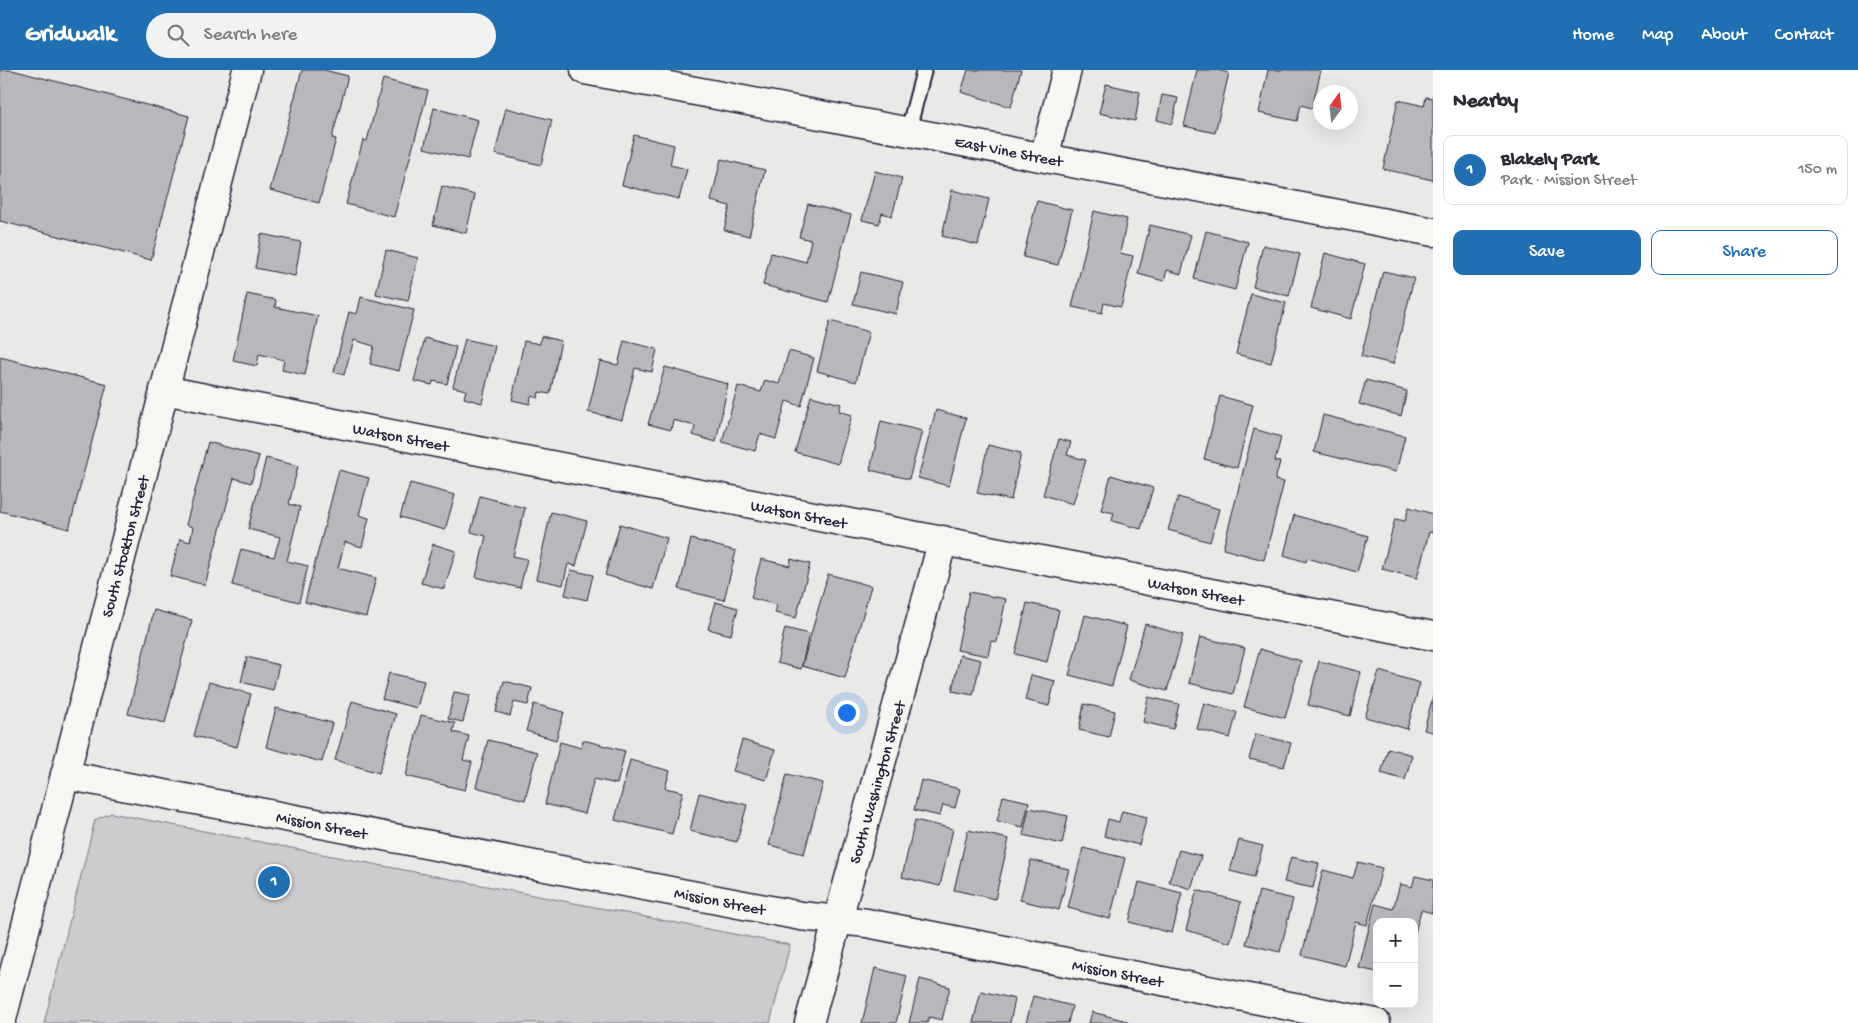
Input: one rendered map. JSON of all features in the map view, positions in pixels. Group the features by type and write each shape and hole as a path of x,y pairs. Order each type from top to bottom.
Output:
{"street":[{"name":"South Stockton Street","path":"1,1023 248,70"},
{"name":"East Vine Street","path":"585,70 1044,156 1433,232"},
{"path":"1044,156 1067,70"},
{"name":"Watson Street","path":"164,390 1433,636"},
{"name":"South Washington Street","path":"809,1023 836,920 943,540"},
{"name":"Mission Street","path":"64,775 801,916 867,923 1376,1023"}],"lane":[{"path":"908,131 924,70"}],"shaded area":[{"path":"111,813 790,945 770,1023 44,1023 95,820"}],"building":[{"path":"0,70 12,70 189,116 151,260 0,221"},
{"path":"302,70 324,70 348,76 332,138 336,139 319,203 270,190"},
{"path":"968,70 1021,70 1011,107 961,92"},
{"path":"1197,70 1217,70 1229,73 1215,133 1184,126"},
{"path":"1268,70 1321,70 1317,85 1313,85 1312,108 1301,105 1297,121 1259,113"},
{"path":"383,79 428,91 394,217 346,204 363,140 367,141"},
{"path":"1106,84 1140,92 1135,121 1099,113"},
{"path":"1162,95 1178,98 1172,124 1157,120"},
{"path":"1426,97 1433,98 1433,180 1383,169 1398,100 1424,106"},
{"path":"434,108 478,120 468,159 424,148"},
{"path":"506,108 552,120 541,165 495,154"},
{"path":"634,135 674,145 670,165 687,169 679,199 622,185"},
{"path":"721,159 765,170 749,236 724,230 730,206 711,201"},
{"path":"875,171 902,178 892,216 882,213 879,224 862,220"},
{"path":"442,186 475,195 466,233 433,225"},
{"path":"952,190 989,199 978,245 942,236"},
{"path":"1037,201 1072,210 1058,265 1023,257"},
{"path":"808,204 851,215 828,302 763,285 771,253 806,262 811,240 799,237"},
{"path":"1094,211 1127,219 1120,253 1133,256 1121,307 1104,303 1102,313 1072,307"},
{"path":"1150,225 1191,235 1181,274 1167,270 1164,281 1138,274"},
{"path":"1206,231 1248,242 1235,290 1194,279"},
{"path":"261,234 301,242 295,276 255,268"},
{"path":"1263,245 1300,254 1289,296 1253,287"},
{"path":"386,250 418,258 408,301 376,294"},
{"path":"1325,253 1365,264 1351,319 1311,308"},
{"path":"1383,271 1414,278 1393,364 1361,356"},
{"path":"861,272 903,282 896,314 853,304"},
{"path":"247,294 276,300 275,307 318,316 305,375 282,370 284,360 259,354 257,366 233,361"},
{"path":"1251,294 1286,303 1271,363 1236,354"},
{"path":"361,297 414,310 399,371 370,364 374,346 354,340 344,375 334,372 349,312 357,314"},
{"path":"830,321 869,332 856,382 817,371"},
{"path":"541,336 561,341 550,394 539,392 538,398 531,396 530,404 512,400 524,341 540,344"},
{"path":"425,338 456,347 447,384 433,381 432,385 414,381"},
{"path":"465,339 495,346 482,403 464,398 466,390 453,387"},
{"path":"624,341 657,349 652,372 635,368 622,420 588,412 600,361 618,365"},
{"path":"789,351 814,358 801,406 786,401 776,439 760,434 755,451 722,442 738,386 761,392 765,380 779,384"},
{"path":"0,357 107,384 69,529 0,511"},
{"path":"665,367 728,384 716,442 693,435 695,426 673,420 671,430 648,424"},
{"path":"1366,380 1407,391 1401,416 1359,404"},
{"path":"811,396 841,404 839,411 852,415 838,464 795,452"},
{"path":"1220,396 1253,405 1237,468 1204,459"},
{"path":"936,410 966,418 949,486 918,478"},
{"path":"1323,415 1405,436 1396,472 1314,452"},
{"path":"881,421 922,431 909,479 870,470"},
{"path":"1254,429 1281,437 1275,461 1280,462 1275,480 1284,482 1264,560 1223,549"},
{"path":"1059,439 1071,442 1067,455 1086,460 1073,504 1043,495"},
{"path":"208,442 259,456 251,483 234,478 205,585 170,576 180,539 190,542 193,527 186,525"},
{"path":"988,445 1021,453 1011,500 977,493"},
{"path":"266,458 298,466 289,504 300,507 287,561 308,566 299,602 232,585 241,549 274,557 280,537 248,529"},
{"path":"339,470 369,478 359,515 369,518 362,547 345,542 338,568 376,578 366,617 305,602"},
{"path":"1111,475 1153,488 1141,529 1112,521 1114,513 1101,510"},
{"path":"410,483 455,495 445,530 400,517"},
{"path":"480,496 525,508 513,556 527,559 520,588 476,577 486,536 471,532"},
{"path":"1178,497 1219,509 1210,542 1168,530"},
{"path":"1409,507 1433,514 1433,533 1429,532 1417,578 1382,569 1395,519 1405,521"},
{"path":"551,512 587,521 576,566 568,564 563,585 536,579"},
{"path":"1294,515 1368,536 1357,572 1307,558 1306,562 1284,555"},
{"path":"620,524 667,538 653,589 605,575"},
{"path":"691,539 736,551 724,600 679,589"},
{"path":"433,544 456,551 444,589 421,583"},
{"path":"761,559 790,566 791,559 810,564 796,618 775,613 777,605 751,598"},
{"path":"571,570 593,575 587,600 565,595"},
{"path":"828,574 871,586 845,678 802,666"},
{"path":"969,592 1006,599 997,642 991,641 988,656 957,650"},
{"path":"716,602 738,608 731,635 708,629"},
{"path":"1027,603 1059,610 1047,662 1015,654"},
{"path":"154,610 192,620 165,723 128,714"},
{"path":"1085,615 1127,626 1112,686 1069,675"},
{"path":"1145,624 1183,635 1167,691 1129,680"},
{"path":"785,628 809,634 801,669 777,663"},
{"path":"1200,637 1245,648 1233,694 1189,683"},
{"path":"1260,649 1301,661 1285,718 1244,707"},
{"path":"960,655 981,660 973,695 952,691"},
{"path":"247,657 279,665 273,690 241,682"},
{"path":"1319,661 1361,672 1350,716 1308,705"},
{"path":"1379,671 1420,683 1407,729 1365,717"},
{"path":"389,673 424,681 417,708 382,699"},
{"path":"1031,675 1055,681 1049,706 1025,700"},
{"path":"504,681 532,688 528,705 514,702 510,716 496,712"},
{"path":"209,682 251,694 237,747 194,736"},
{"path":"454,692 470,695 463,722 448,719"},
{"path":"1433,696 1433,732 1424,730"},
{"path":"1148,697 1179,704 1173,729 1143,722"},
{"path":"352,701 396,714 379,773 335,760"},
{"path":"1204,703 1237,712 1230,738 1197,729"},
{"path":"534,704 564,712 556,740 526,731"},
{"path":"1084,704 1115,711 1109,737 1079,730"},
{"path":"276,708 332,723 322,762 266,747"},
{"path":"421,715 455,723 453,732 469,736 463,760 472,762 465,790 406,776"},
{"path":"1256,734 1291,743 1284,767 1249,759"},
{"path":"488,740 537,752 525,800 476,787"},
{"path":"583,740 625,751 617,784 594,779 585,814 545,804 560,742 581,748"},
{"path":"742,740 775,750 766,780 733,771"},
{"path":"1388,748 1412,755 1405,780 1381,773"},
{"path":"630,760 670,771 665,788 683,792 672,834 615,820"},
{"path":"787,774 823,783 804,854 769,845"},
{"path":"921,780 960,789 955,808 943,805 940,816 914,810"},
{"path":"699,793 747,805 737,842 690,831"},
{"path":"1003,796 1029,802 1023,827 997,821"},
{"path":"1029,808 1068,816 1062,844 1023,835"},
{"path":"1122,811 1147,817 1139,845 1104,836 1108,819 1119,822"},
{"path":"915,820 953,829 940,886 902,877"},
{"path":"968,830 1009,839 995,899 954,890"},
{"path":"1239,840 1263,846 1254,877 1230,871"},
{"path":"1083,848 1125,858 1110,919 1068,908"},
{"path":"1179,850 1201,856 1191,889 1169,882"},
{"path":"1291,857 1319,863 1313,888 1284,882"},
{"path":"1031,860 1069,869 1059,910 1020,900"},
{"path":"1358,862 1382,868 1367,925 1356,922 1345,966 1302,955 1323,870 1353,878"},
{"path":"1415,876 1433,880 1432,913 1421,910 1418,922 1418,918 1373,918 1373,971 1359,968 1375,904 1393,909 1400,884 1412,887"},
{"path":"1139,882 1182,893 1172,933 1129,922"},
{"path":"1197,890 1241,902 1230,943 1186,930"},
{"path":"1259,891 1293,899 1280,952 1246,944"},
{"path":"875,968 907,976 896,1023 862,1023"},
{"path":"920,979 950,987 942,1020 929,1017 927,1023 909,1023"},
{"path":"981,991 1015,999 1010,1023 973,1023"},
{"path":"1033,996 1072,1006 1068,1023 1026,1023"},
{"path":"1092,1012 1127,1021 1127,1023 1089,1023"}],"place":[{"name":"Blakely Park","path":"274,882"}]}
